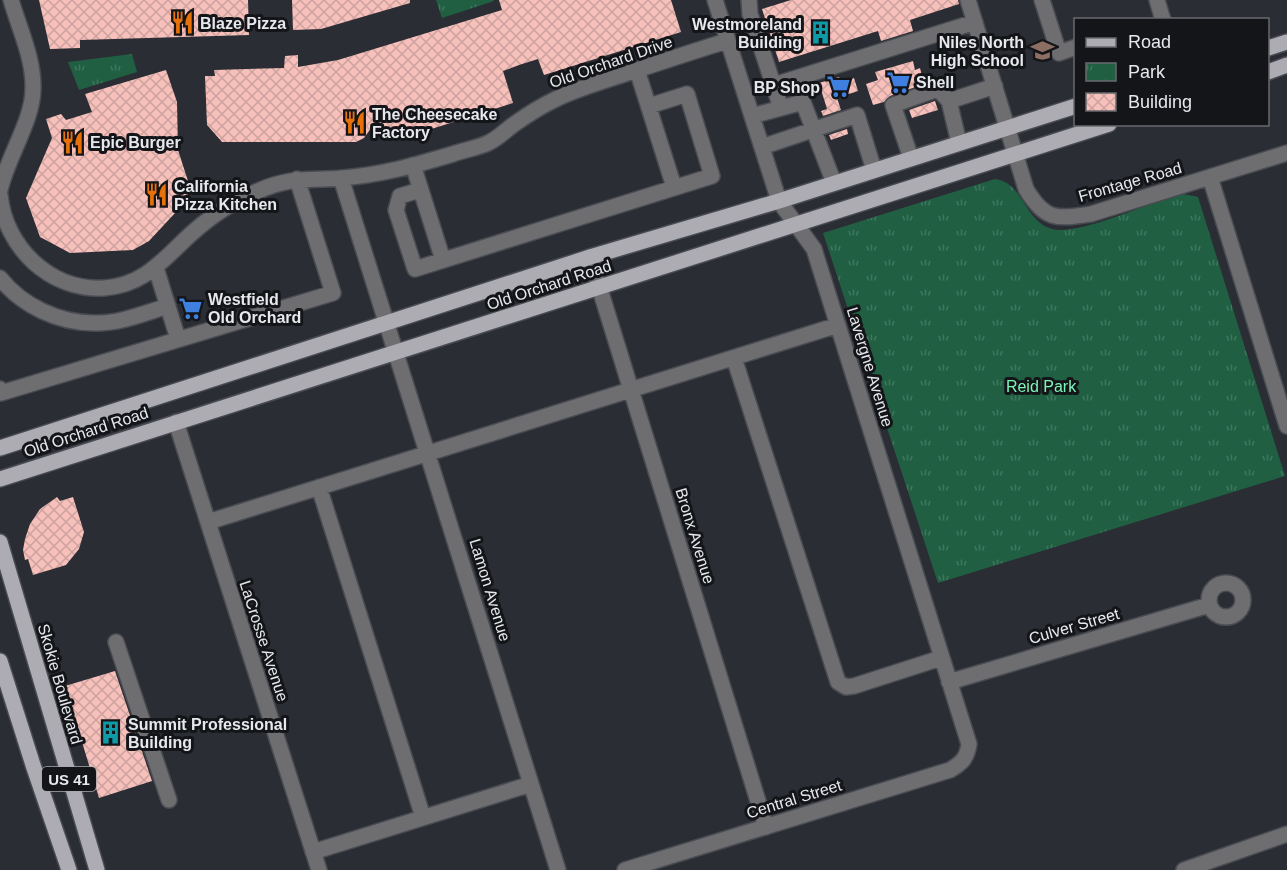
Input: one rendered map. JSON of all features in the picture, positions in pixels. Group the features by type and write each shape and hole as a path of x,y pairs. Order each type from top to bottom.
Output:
{"main road":[{"path":"1269,48 1287,42"},
{"path":"1269,72 1287,65"},
{"name":"Old Orchard Road","path":"0,448 590,256 779,201 1074,107"},
{"name":"Old Orchard Road","path":"0,479 797,226 1103,126"},
{"name":"Skokie Boulevard","path":"0,542 97,870"},
{"name":"US 41","path":"0,661 69,870"}],"street":[{"path":"0,189 2,174 23,126 33,90 30,60 11,0"},
{"name":"Lavergne Avenue","path":"715,0 779,201 814,249 966,733 969,744 967,754"},
{"path":"749,0 750,14 781,108"},
{"name":"Frontage Road","path":"968,0 1026,189 1035,205 1049,215 1067,218 1091,214 1287,153"},
{"path":"1042,0 1059,53 1074,48"},
{"path":"1157,0 1162,18"},
{"path":"774,85 975,22"},
{"name":"Old Orchard Drive","path":"0,195 5,222 16,244 31,260 57,278 87,288 121,285 156,268 189,236 223,210 259,190 297,179 341,178 398,170 488,143 524,117 558,98 727,41"},
{"path":"637,70 674,187"},
{"path":"949,101 995,86"},
{"path":"911,158 893,105 938,89 949,101 959,143"},
{"path":"420,190 400,196 396,210 415,269 712,176 687,94 649,106"},
{"path":"752,116 803,102 834,183"},
{"path":"762,147 857,115 874,170"},
{"path":"413,165 442,260"},
{"path":"1210,177 1287,426"},
{"path":"341,178 387,322"},
{"path":"0,389 1,393 333,293 297,179"},
{"name":"Bronx Avenue","path":"590,256 766,827"},
{"path":"156,268 178,339"},
{"path":"0,278 17,297 38,309 60,318 77,321 96,323 113,321 168,306"},
{"name":"Lamon Avenue","path":"387,322 558,870"},
{"path":"208,522 838,325"},
{"path":"734,358 837,681 846,687 854,686 941,658"},
{"name":"LaCrosse Avenue","path":"176,422 319,870"},
{"path":"319,487 423,817"},
{"name":"Culver Street","path":"949,682 1209,605"},
{"path":"116,642 169,800"},
{"name":"Central Street","path":"625,870 950,770 961,764 967,754"},
{"path":"313,852 531,784"},
{"path":"1184,870 1287,834"}],"green space":[{"path":"436,0 493,0 494,1 442,18"},
{"path":"132,54 137,72 79,90 68,62"},
{"name":"Reid Park","path":"995,179 1012,187 1043,225 1062,230 1089,225 1177,195 1198,197 1285,476 938,583 823,233"}],"building":[{"path":"39,0 248,0 249,35 80,40 80,48 50,49"},
{"path":"292,0 410,0 410,3 321,29 293,30"},
{"path":"499,0 671,0 681,32 544,75 538,59 503,71 513,103 400,139 387,138 374,124 364,138 356,142 222,142 207,125 205,76 215,76 214,70 284,68 285,56 298,55 298,67 338,60 502,10"},
{"name":"Westmoreland Building","path":"791,0 958,0 959,4 910,20 913,31 881,41 878,31 779,62 762,9"},
{"name":"Shell","path":"913,61 915,70 920,68 924,84 890,96 884,102 873,105 866,84 878,80 875,72"},
{"path":"166,70 177,102 178,150 188,181 185,182 189,198 149,241 133,250 70,253 40,237 26,198 52,138 46,119 61,114 66,120 92,112 85,94"},
{"name":"BP Shop","path":"839,77 841,82 854,78 858,91 837,98 841,110 823,116 821,111 827,109 819,83"},
{"path":"935,101 938,110 912,118 909,110"},
{"path":"847,129 848,134 831,140 829,135"},
{"path":"57,497 60,501 73,497 84,532 79,549 66,565 33,575 28,559 25,560 23,550 25,539 30,524 40,509"},
{"name":"Summit Professional Building","path":"115,671 152,781 99,798 65,686"}],"place":[{"name":"Blaze Pizza","path":"182,23"},
{"name":"Westmoreland Building","path":"820,33"},
{"name":"Niles North High School","path":"1042,51"},
{"name":"Shell","path":"898,82"},
{"name":"BP Shop","path":"838,87"},
{"name":"The Cheesecake Factory","path":"354,123"},
{"name":"Epic Burger","path":"72,142"},
{"name":"California Pizza Kitchen","path":"156,195"},
{"name":"Westfield Old Orchard","path":"190,308"},
{"name":"Summit Professional Building","path":"110,733"}]}
